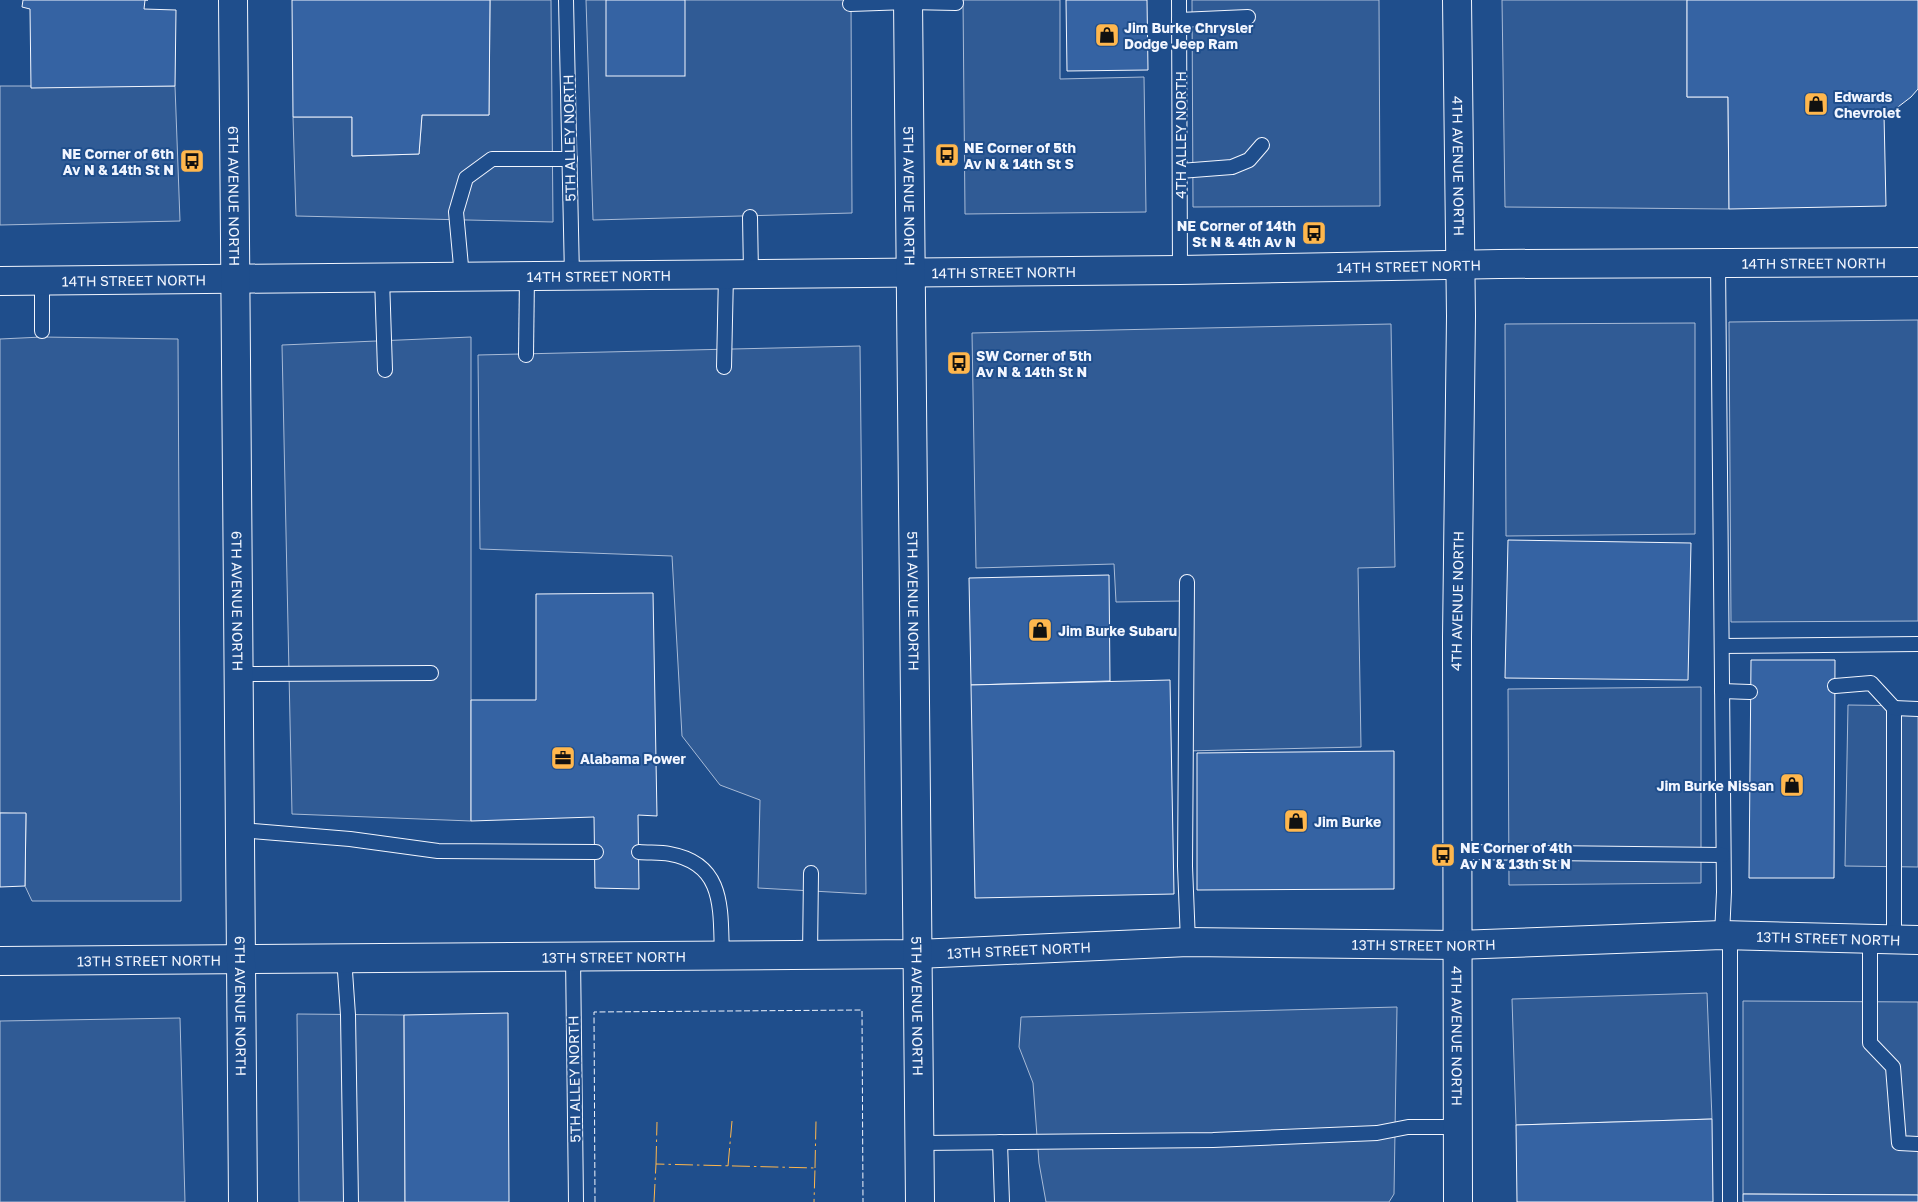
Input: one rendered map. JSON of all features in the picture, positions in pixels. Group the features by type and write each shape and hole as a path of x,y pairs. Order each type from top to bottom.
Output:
{"street":[{"name":"6TH AVENUE NORTH","path":"233,0 240,958 244,1202"},
{"name":"4TH AVENUE NORTH","path":"1457,0 1461,316 1456,638 1458,1202"},
{"name":"5TH AVENUE NORTH","path":"908,1 920,1202"},
{"name":"14TH STREET NORTH","path":"0,281 911,271 1180,270 1459,264 1918,262"},
{"name":"13TH STREET NORTH","path":"0,961 918,954 1188,942 1458,945 1726,935 1894,939"}],"lane":[{"name":"5TH ALLEY NORTH","path":"566,0 572,276"},
{"name":"4TH ALLEY NORTH","path":"1179,0 1180,270"},
{"path":"850,4 908,1 956,3"},
{"path":"1179,20 1248,16"},
{"path":"1180,171 1232,167 1249,160 1262,145"},
{"path":"462,277 456,212 466,178 492,159 570,159"},
{"path":"724,367 738,274 750,217"},
{"path":"1718,263 1723,855 1730,1202"},
{"path":"526,355 527,276"},
{"path":"382,278 385,370"},
{"path":"42,281 42,331"},
{"path":"1187,582 1185,866 1188,942"},
{"path":"1722,646 1918,644"},
{"path":"238,674 431,673"},
{"path":"1835,686 1871,683 1894,708 1894,939 1870,1043 1893,1067 1898,1143 1918,1144"},
{"path":"1722,691 1750,692"},
{"path":"1894,708 1918,709"},
{"path":"240,830 350,839 438,851 596,852"},
{"path":"639,852 671,854 695,863 713,880 720,901 722,956"},
{"path":"1456,852 1723,855"},
{"path":"810,955 811,873"},
{"name":"5TH ALLEY NORTH","path":"573,956 576,1202"},
{"path":"344,957 348,1015 351,1202"},
{"path":"920,1143 1213,1140 1377,1133 1408,1127 1457,1127"},
{"path":"1000,1142 1002,1202"}],"shaded area":[{"path":"490,0 551,0 553,222 296,216 293,117 352,117 352,156 419,154 422,115 489,115"},
{"path":"586,0 851,0 852,213 593,220"},
{"path":"963,0 1060,0 1060,79 1144,77 1146,212 965,214"},
{"path":"1192,0 1379,0 1380,206 1193,207"},
{"path":"1502,0 1687,0 1687,97 1728,97 1729,209 1505,207"},
{"path":"0,86 175,86 180,221 0,225"},
{"path":"1918,320 1918,621 1731,622 1729,322"},
{"path":"1695,323 1695,534 1506,536 1505,324"},
{"path":"1391,324 1395,567 1358,568 1361,747 1185,751 1182,601 1116,602 1114,564 976,568 972,333"},
{"path":"42,337 178,339 181,901 32,901 25,886 26,814 0,813 0,339"},
{"path":"471,337 471,821 292,814 282,345"},
{"path":"860,346 866,894 758,888 760,800 720,785 682,736 672,556 480,549 478,355"},
{"path":"1701,687 1701,883 1509,885 1508,689"},
{"path":"1848,705 1918,706 1918,867 1845,866"},
{"path":"1707,993 1712,1119 1516,1125 1512,999"},
{"path":"1743,1001 1918,1002 1918,1195 1743,1194"},
{"path":"1397,1007 1394,1194 1389,1202 1046,1202 1039,1163 1033,1083 1019,1047 1021,1017"},
{"path":"297,1014 404,1015 405,1202 299,1202"},
{"path":"180,1018 185,1202 0,1202 0,1021"}],"building":[{"path":"23,0 145,0 144,9 176,10 175,86 31,88 30,9 22,7"},
{"path":"292,0 490,0 489,115 422,115 419,154 352,156 352,117 293,117"},
{"path":"606,0 685,0 685,76 606,76"},
{"name":"Jim Burke Chrysler Dodge Jeep Ram","path":"1066,0 1147,0 1148,70 1067,71"},
{"name":"Edwards Chevrolet","path":"1687,0 1918,0 1918,89 1894,110 1884,115 1886,206 1729,209 1728,97 1687,97"},
{"path":"1508,540 1691,543 1688,680 1505,678"},
{"name":"Jim Burke Subaru","path":"1109,575 1110,681 971,685 969,578"},
{"name":"Alabama Power","path":"653,593 657,816 638,815 639,889 595,888 594,817 471,821 471,700 536,700 536,594"},
{"name":"Jim Burke Nissan","path":"1751,660 1835,660 1834,878 1749,878"},
{"path":"1170,680 1174,894 975,898 971,685"},
{"name":"Jim Burke","path":"1394,751 1394,889 1197,890 1197,753"},
{"path":"0,813 26,813 25,886 0,887"},
{"path":"508,1013 509,1202 405,1202 404,1015"},
{"path":"1712,1119 1713,1202 1517,1202 1516,1125"},
{"path":"1743,1194 1918,1195 1918,1202 1743,1202"}],"fence":[{"path":"595,1202 594,1012 862,1010 863,1202"}],"power":[{"path":"728,1166 732,1121"},
{"path":"815,1168 816,1121"},
{"path":"656,1164 657,1122"},
{"path":"654,1202 656,1164 815,1168 814,1202"}],"place":[{"name":"Jim Burke Chrysler Dodge Jeep Ram","path":"1107,35"},
{"name":"Edwards Chevrolet","path":"1816,104"},
{"name":"NE Corner of 5th Av N & 14th St S","path":"947,155"},
{"name":"NE Corner of 6th Av N & 14th St N","path":"192,161"},
{"name":"NE Corner of 14th St N & 4th Av N","path":"1314,233"},
{"name":"SW Corner of 5th Av N & 14th St N","path":"959,363"},
{"name":"Jim Burke Subaru","path":"1040,630"},
{"name":"Alabama Power","path":"563,758"},
{"name":"Jim Burke Nissan","path":"1792,785"},
{"name":"Jim Burke","path":"1296,821"},
{"name":"NE Corner of 4th Av N & 13th St N","path":"1443,855"}]}
